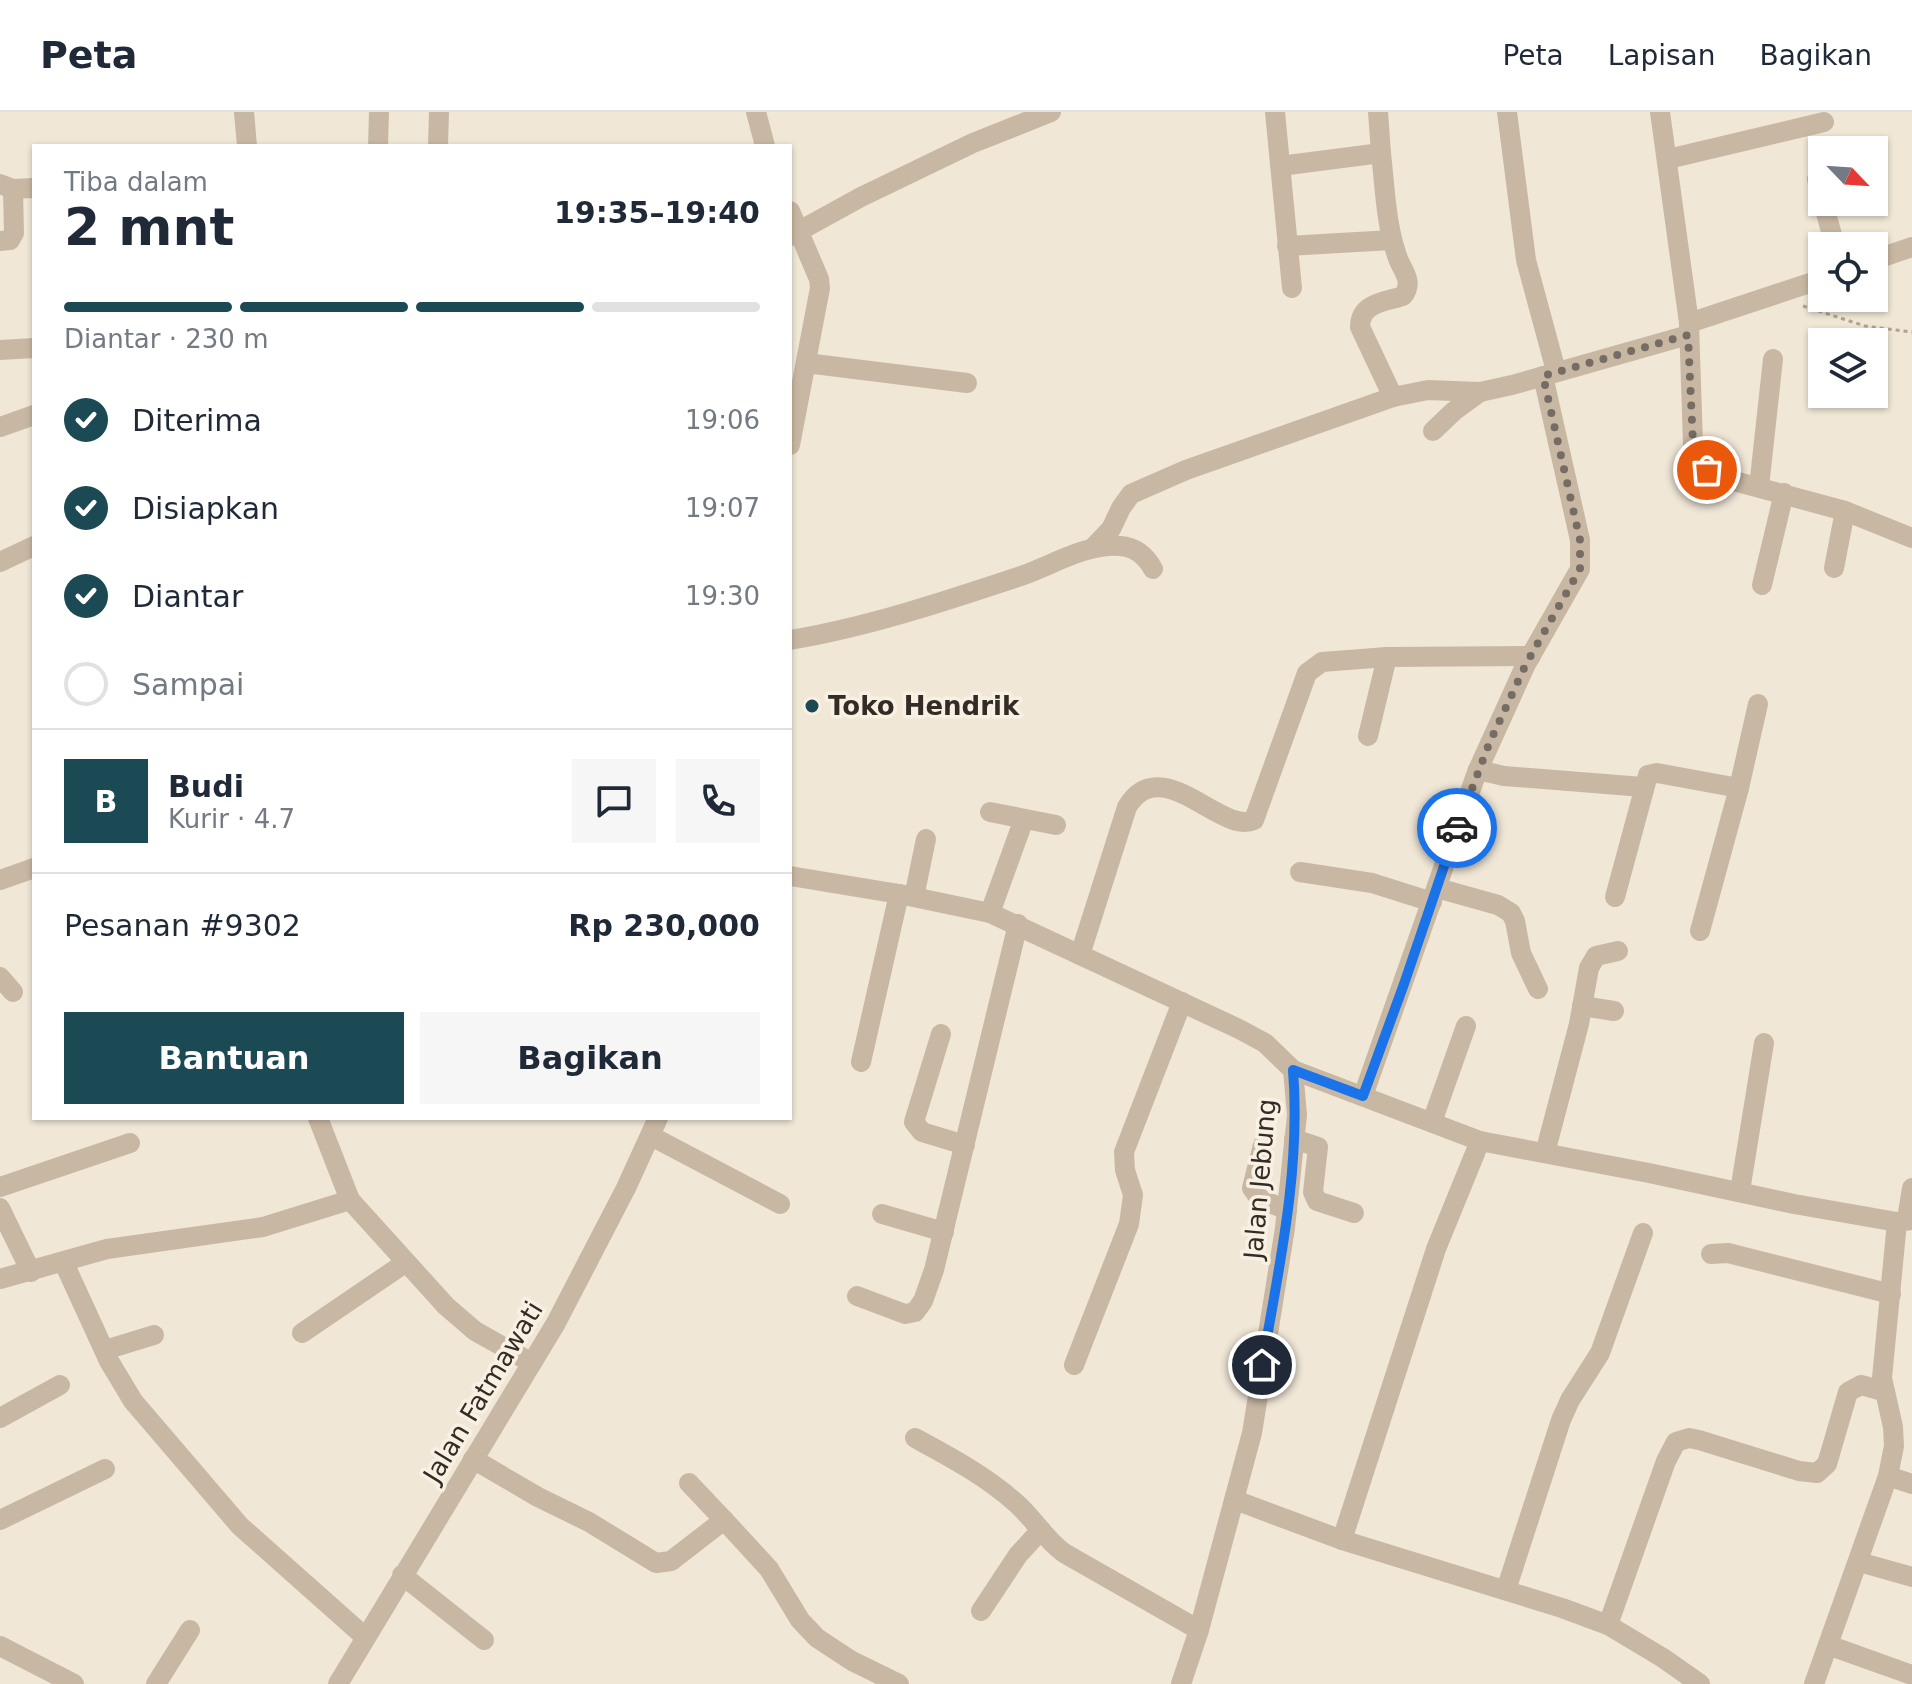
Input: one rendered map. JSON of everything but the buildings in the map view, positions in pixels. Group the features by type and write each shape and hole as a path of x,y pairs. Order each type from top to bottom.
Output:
{"street":[{"path":"244,112 247,144"},
{"path":"378,144 379,112"},
{"path":"438,144 439,112"},
{"path":"756,112 764,144"},
{"path":"792,435 820,288 819,279 794,234 861,197 973,143 1051,112"},
{"path":"1275,112 1292,288"},
{"path":"1378,112 1392,240 1408,281 1403,296 1367,308 1360,316 1360,327 1393,397"},
{"path":"1363,1096 1478,770 1531,656 1573,583 1582,556 1526,260 1507,112"},
{"path":"1660,112 1689,329 1693,444 1697,459 1719,477 1845,511 1912,538"},
{"path":"1668,159 1824,122"},
{"path":"1280,164 1381,153"},
{"path":"0,241 10,240 14,233 6,187 32,188"},
{"path":"1287,246 1392,240"},
{"path":"1888,255 1912,247"},
{"path":"1093,548 1111,529 1131,494 1186,470 1393,397 1428,390 1480,392 1549,374 1689,329 1808,284"},
{"path":"0,350 32,348"},
{"path":"1759,487 1773,359"},
{"path":"806,363 967,383"},
{"path":"1433,431 1480,392"},
{"path":"0,427 32,416"},
{"path":"1762,585 1784,493"},
{"path":"1834,568 1845,511"},
{"path":"792,639 934,603 1019,577 1093,548 1124,546 1134,549 1143,554 1153,569"},
{"path":"0,562 32,547"},
{"path":"1080,955 1127,807 1137,793 1160,787 1241,823 1250,822 1257,815 1307,673 1322,662 1387,657 1531,656"},
{"path":"1368,736 1387,657"},
{"path":"1700,931 1758,704"},
{"path":"1478,770 1504,776 1643,787"},
{"path":"1615,897 1648,775 1657,773 1739,788"},
{"path":"990,812 1056,825"},
{"path":"990,913 1024,819"},
{"path":"861,1062 906,895 926,839"},
{"path":"0,880 32,869"},
{"path":"1300,872 1498,905 1511,913 1515,921 1521,953 1538,989"},
{"name":"Jalan Jebung","path":"792,876 906,895 990,913 1265,1043 1293,1070 1297,1115 1287,1210 1252,1433 1199,1630 1181,1684"},
{"path":"857,1296 905,1314 915,1312 923,1301 944,1232 1018,924"},
{"path":"1545,1153 1592,961 1601,954 1618,951"},
{"path":"1074,1365 1129,1224 1133,1195 1125,1170 1124,1152 1182,1002"},
{"path":"1582,1006 1614,1011"},
{"path":"1432,1122 1466,1026"},
{"path":"941,1034 914,1122 922,1132 965,1145"},
{"path":"1740,1191 1764,1043"},
{"path":"1293,1070 1480,1141 1794,1204 1905,1220"},
{"path":"319,1120 350,1200 405,1263 475,1331 532,1363"},
{"path":"654,1127 780,1204"},
{"name":"Jalan Fatmawati","path":"338,1684 532,1363 580,1277 654,1127"},
{"path":"1294,1139 1318,1147 1314,1197 1321,1203 1354,1213"},
{"path":"1342,1540 1436,1249 1480,1141"},
{"path":"0,1187 130,1143"},
{"path":"1263,1145 1252,1188 1260,1199 1287,1210"},
{"path":"1814,1684 1888,1476 1894,1446 1882,1378 1891,1294 1912,1188"},
{"path":"0,1279 121,1246 251,1230 350,1200"},
{"path":"0,1208 31,1272"},
{"path":"882,1214 944,1232"},
{"path":"1506,1590 1561,1420 1600,1353 1643,1233"},
{"path":"1711,1254 1728,1253 1891,1294"},
{"path":"64,1263 133,1401 240,1526 365,1637"},
{"path":"302,1333 405,1263"},
{"path":"105,1350 154,1335"},
{"path":"0,1418 60,1385"},
{"path":"1608,1625 1666,1461 1676,1442 1689,1438 1699,1440 1799,1471 1817,1473 1827,1464 1848,1392 1861,1385 1883,1391"},
{"path":"915,1438 976,1472 1014,1500 1050,1542 1064,1553 1199,1630"},
{"path":"473,1459 589,1522 656,1563 671,1561 724,1520"},
{"path":"0,1520 105,1469"},
{"path":"1888,1476 1912,1484"},
{"path":"689,1483 769,1569 800,1620 817,1638 852,1661 899,1684"},
{"path":"1235,1500 1342,1540 1608,1625 1700,1684"},
{"path":"981,1611 1018,1555 1041,1530"},
{"path":"1859,1562 1912,1577"},
{"path":"402,1575 484,1640"},
{"path":"156,1684 190,1630"},
{"path":"1828,1645 1912,1675"},
{"path":"0,1646 74,1684"}],"path":[{"path":"1778,295 1815,312 1849,322 1912,332"}],"way so far":[{"path":"1457,828 1470,789 1526,664 1580,569 1580,540 1543,376 1688,335 1693,444 1697,459 1707,470"}],"place":[{"name":"Toko Hendrik","path":"812,706"}],"route":[{"path":"1262,1365 1285,1228 1297,1115 1293,1070 1363,1096 1457,828"}]}
